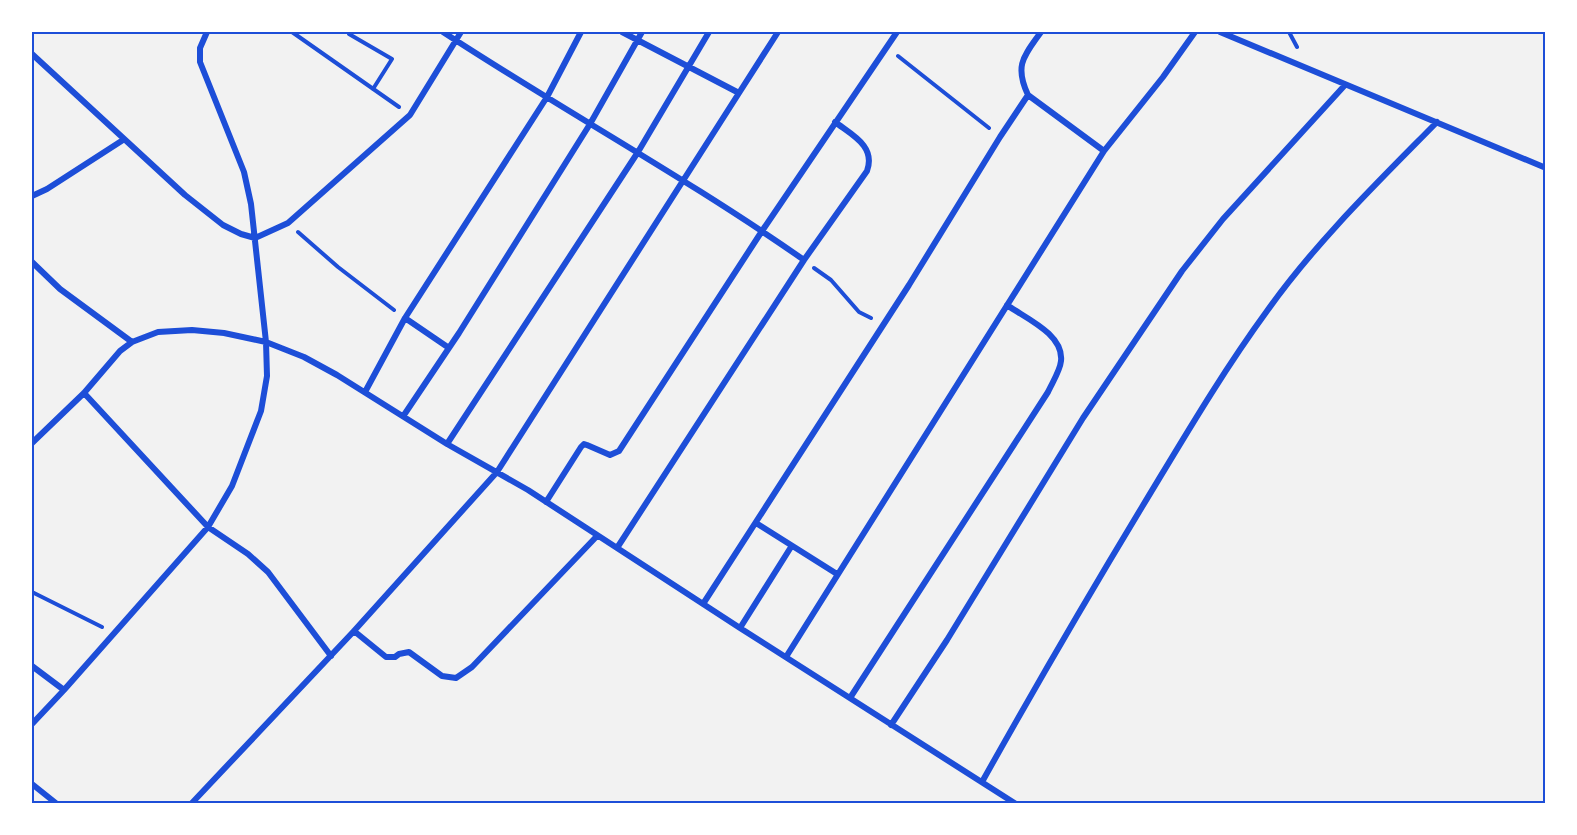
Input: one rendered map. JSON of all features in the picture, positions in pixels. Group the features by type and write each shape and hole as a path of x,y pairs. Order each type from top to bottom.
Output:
{"street":[{"path":"32,724 208,527 232,486 261,411 267,376 266,342 251,204 244,172 200,62 200,48 207,32"},
{"path":"443,32 683,179 804,261"},
{"path":"32,54 172,184 223,225 255,238 288,223 410,115 461,32"},
{"path":"365,392 405,318 547,97 581,32"},
{"path":"622,32 739,93"},
{"path":"404,416 590,124 642,32"},
{"path":"447,444 638,152 709,32"},
{"path":"190,804 331,656 497,472 778,32"},
{"path":"546,502 584,444 610,455 619,451 762,231 897,32"},
{"path":"1041,32 1025,54 1021,67 1022,83 1028,95 1104,150"},
{"path":"786,657 1104,150 1163,77 1195,32"},
{"path":"1220,32 1545,168"},
{"path":"891,725 947,640 1083,418 1182,271 1222,219 1345,85"},
{"path":"703,604 1028,95"},
{"path":"617,548 804,261 867,171 870,156 867,148 835,122"},
{"path":"982,782 1051,659 1224,373 1268,310 1340,222 1437,122"},
{"path":"32,196 47,189 123,140"},
{"path":"32,262 60,289 132,342"},
{"path":"850,698 1048,392 1059,368 1061,362 1059,348 1050,335 1007,305"},
{"path":"405,318 448,348"},
{"path":"32,443 84,393 120,351 132,342 158,332 192,330 224,333 266,342 304,357 546,502 1016,804"},
{"path":"84,393 208,527 248,554 268,572 331,656"},
{"path":"756,523 837,574"},
{"path":"354,631 386,657 395,657 409,652 442,676 456,678 472,667 597,536"},
{"path":"740,628 791,547"},
{"path":"32,666 64,690"},
{"path":"32,784 57,804"}],"path":[{"path":"292,32 410,115"},
{"path":"350,32 349,34 392,59 373,89"},
{"path":"886,47 1000,136"},
{"path":"288,223 338,267 405,318"},
{"path":"804,261 831,280 859,312 883,325"},
{"path":"32,592 113,633"}]}
